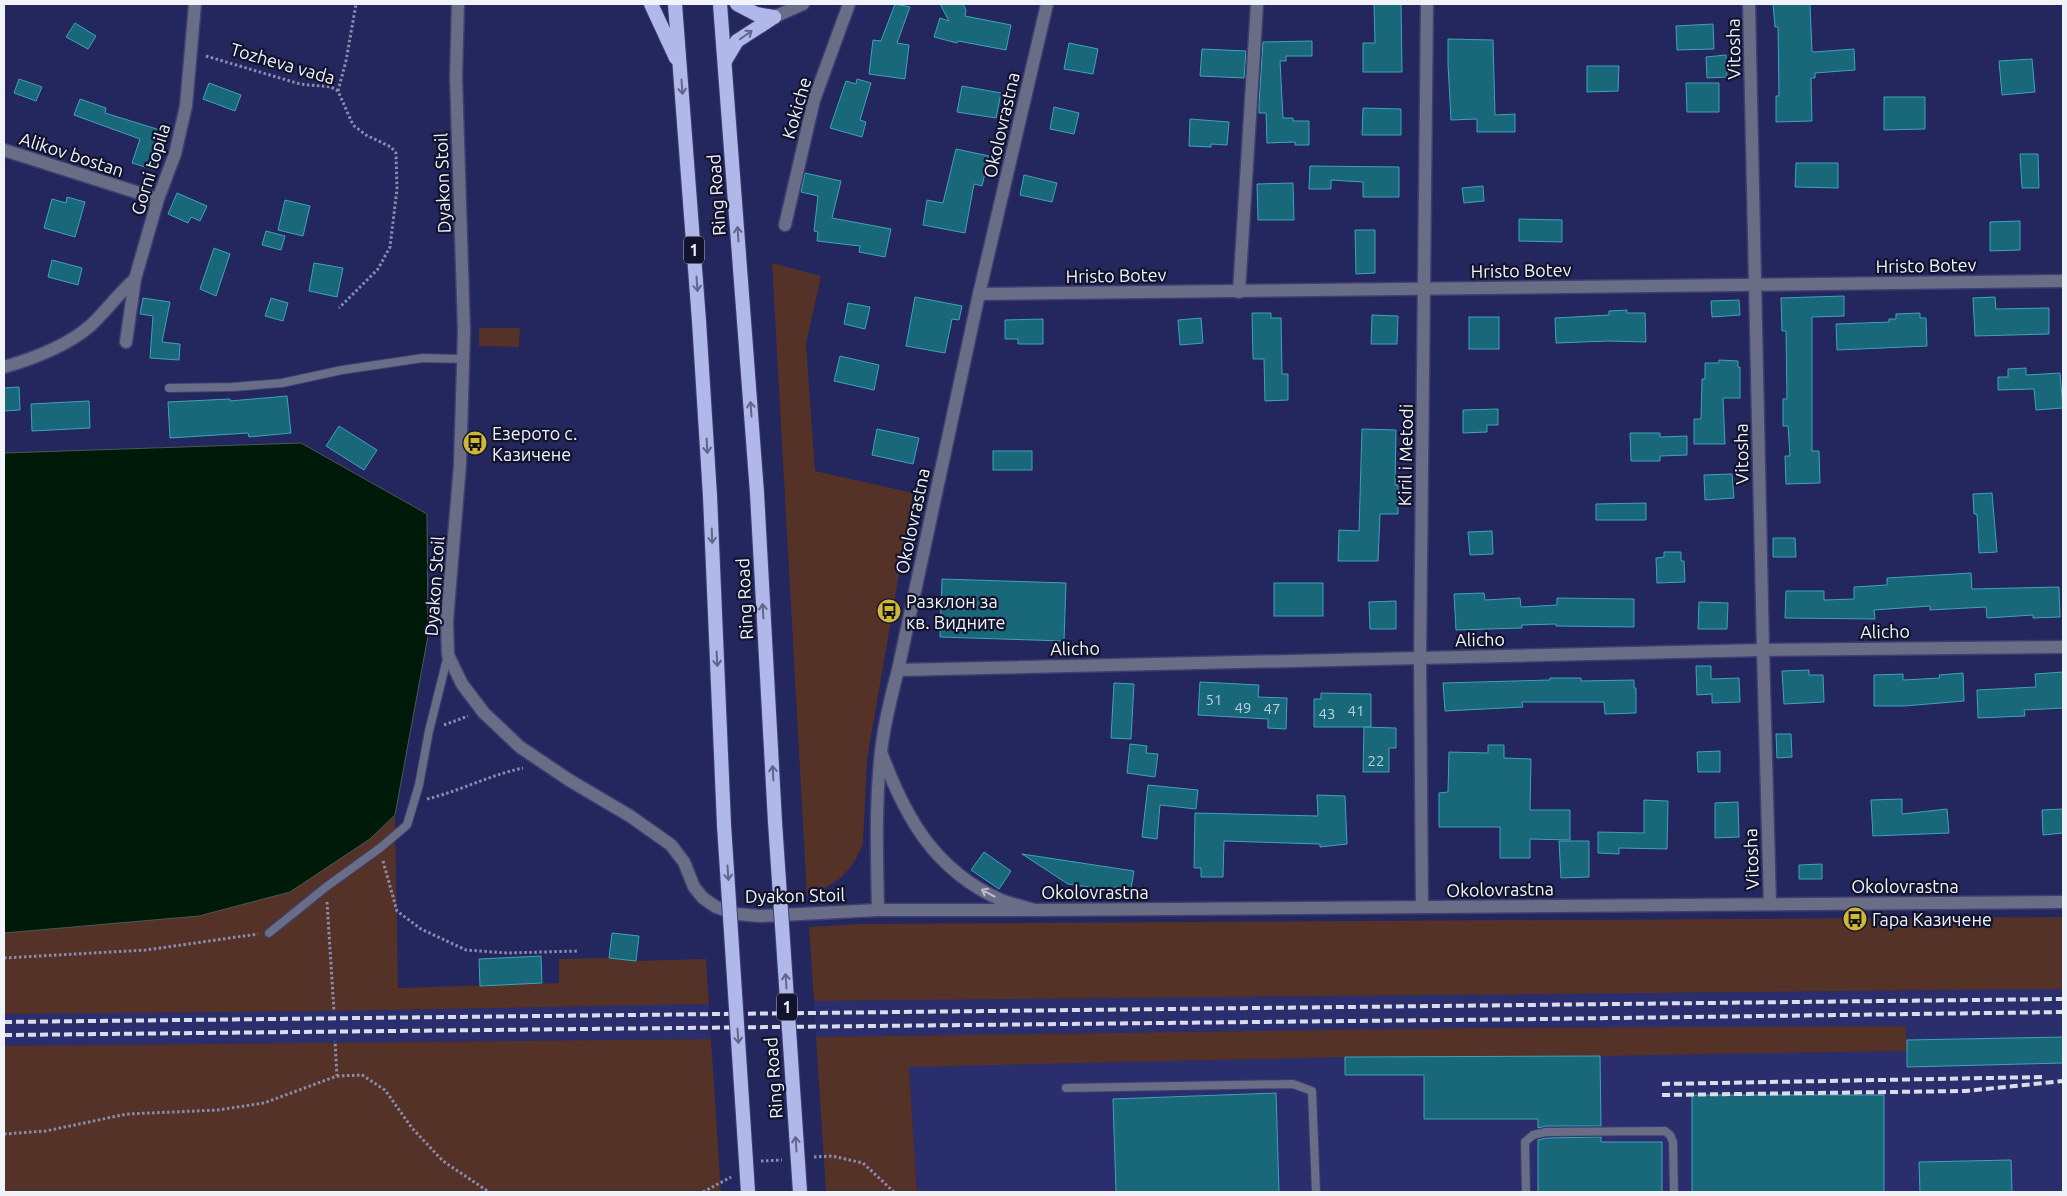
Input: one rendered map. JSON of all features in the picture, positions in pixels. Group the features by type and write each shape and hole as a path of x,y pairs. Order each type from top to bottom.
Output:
{"highway":[{"path":"651,4 680,67"},
{"name":"Ring Road","path":"675,4 699,321 709,486 724,825 748,1192"},
{"name":"Ring Road","path":"720,4 757,493 775,822 800,1192"},
{"path":"737,4 756,14 774,17"},
{"path":"725,61 737,41 774,17"}],"street":[{"name":"Gorni topila","path":"126,342 135,279 158,199 176,154 186,106 195,4"},
{"name":"Dyakon Stoil","path":"458,4 456,77 463,268 463,359 460,465 447,621 448,655 462,684 484,713 520,747 630,816 671,845 684,862 694,887 703,898 716,907 737,914 760,916 878,910 1034,910"},
{"path":"774,17 803,4"},
{"name":"Kokiche","path":"785,225 814,100 849,4"},
{"name":"Okolovrastna","path":"1047,4 979,294 887,714 881,752 896,792 911,820 928,845 950,867 976,886 1001,900 1034,910 2063,902"},
{"path":"1238,292 1257,4"},
{"name":"Kiril i Metodi","path":"1422,907 1420,658 1427,4"},
{"name":"Vitosha","path":"1749,4 1770,904"},
{"name":"Alikov bostan","path":"4,150 158,199"},
{"path":"4,367 27,360 58,346 89,327 135,279"},
{"name":"Hristo Botev","path":"979,294 2063,281"},
{"name":"Alicho","path":"898,670 1763,650 2063,647"},
{"path":"878,910 877,796 881,752"}],"lane":[{"path":"169,388 233,387 282,383 342,370 423,358 463,359"},
{"path":"268,933 326,887 380,848 407,825 419,785 448,655"},
{"path":"1066,1088 1293,1084 1312,1091 1316,1192"},
{"path":"1526,1192 1525,1142 1533,1135 1546,1132 1665,1131 1673,1142 1674,1192"}],"path":[{"path":"338,91 346,61 356,4"},
{"name":"Tozheva vada","path":"191,45 205,55 268,76 300,84 331,87 338,91 353,125 366,135 391,147 396,153 397,189 390,247 378,269 339,308"},
{"path":"430,731 457,719 484,713"},
{"path":"414,802 449,793 504,772 545,764"},
{"path":"380,848 397,911 421,929 466,950 507,953 579,951"},
{"path":"326,887 334,1011"},
{"path":"4,958 146,950 268,933"},
{"path":"335,1041 337,1076"},
{"path":"4,1134 46,1131 127,1114 218,1110 264,1103 337,1076 362,1075 385,1090 412,1128 443,1161 489,1192"}],"shaded area":[{"path":"772,263 821,276 806,344 815,471 913,493 867,759 863,844 853,863 841,877 807,896"},
{"path":"479,328 520,328 519,347 479,346"},
{"path":"301,443 427,514 428,636 395,815 370,839 290,892 199,916 4,933 4,453"},
{"path":"395,815 398,988 559,983 559,959 609,958 636,961 706,959 709,1004 334,1011 4,1014 4,933 199,916 290,892 370,839"},
{"path":"2063,917 2063,989 814,1001 809,927 860,924"},
{"path":"2063,989 2063,1192 917,1192 909,1067 1345,1057 1600,1056 1907,1051 1906,1026 1470,1028 816,1037 814,1001"},
{"path":"709,1004 711,1039 4,1046 4,1014 334,1011"},
{"path":"1906,1026 1907,1051 1600,1056 1345,1057 909,1067 917,1192 826,1192 816,1037 1470,1028"},
{"path":"711,1039 721,1192 4,1192 4,1046"}],"building":[{"path":"895,4 910,7 897,43 909,45 905,79 869,74 873,40 881,41"},
{"path":"940,4 963,4 966,10 965,16 1011,25 1006,50 958,41 957,43 934,37 940,18 949,21"},
{"path":"1374,4 1401,4 1402,72 1363,72 1363,43 1375,43"},
{"path":"1773,4 1810,4 1812,51 1854,49 1855,70 1815,73 1815,78 1811,78 1812,121 1776,122 1776,96 1779,96 1778,27 1775,27"},
{"path":"75,23 96,36 88,49 66,37"},
{"path":"1713,24 1714,49 1677,50 1676,26"},
{"path":"1448,39 1493,40 1495,115 1515,114 1515,132 1477,132 1477,119 1451,120"},
{"path":"1312,41 1312,56 1286,56 1286,61 1280,61 1283,118 1293,118 1293,121 1309,121 1309,145 1295,145 1295,142 1267,143 1266,113 1259,113 1263,42"},
{"path":"1069,43 1098,49 1093,74 1064,69"},
{"path":"1202,49 1246,51 1244,78 1200,76"},
{"path":"1726,55 1727,77 1707,78 1706,57"},
{"path":"2032,59 2035,92 2002,95 1999,61"},
{"path":"1587,66 1619,66 1618,91 1587,92"},
{"path":"19,79 42,87 36,101 14,93"},
{"path":"857,79 871,83 860,120 866,122 862,137 830,128 846,81 856,84"},
{"path":"209,83 241,95 235,111 203,99"},
{"path":"1686,83 1719,83 1719,112 1687,112"},
{"path":"962,86 1001,93 996,118 957,112"},
{"path":"1884,97 1925,97 1925,129 1884,130"},
{"path":"80,99 106,108 105,113 160,130 155,146 162,148 155,170 132,163 140,139 74,115"},
{"path":"1054,107 1079,113 1074,134 1050,129"},
{"path":"1363,108 1401,109 1401,135 1362,135"},
{"path":"1190,119 1229,122 1227,145 1211,144 1211,147 1189,146"},
{"path":"956,149 989,156 982,186 974,184 965,233 923,225 927,200 943,203"},
{"path":"2020,154 2038,154 2039,188 2022,188"},
{"path":"1796,163 1838,163 1838,188 1795,187"},
{"path":"1310,166 1399,167 1399,197 1363,197 1363,182 1331,180 1331,189 1309,189"},
{"path":"805,173 841,181 832,218 891,229 885,257 859,252 860,246 817,241 818,232 814,231 818,196 801,192"},
{"path":"1024,175 1057,183 1052,202 1020,195"},
{"path":"1293,183 1294,220 1258,220 1257,184"},
{"path":"1483,186 1484,201 1464,203 1462,188"},
{"path":"177,193 207,206 200,221 191,217 188,223 168,214"},
{"path":"67,197 85,202 75,237 44,228 52,199 66,203"},
{"path":"285,200 310,206 303,236 278,230"},
{"path":"1519,219 1562,220 1562,242 1519,241"},
{"path":"2020,221 2020,250 1990,251 1990,222"},
{"path":"1355,230 1375,230 1375,273 1356,274"},
{"path":"266,231 285,236 281,250 262,245"},
{"path":"214,248 230,254 216,296 200,289"},
{"path":"52,260 82,268 78,285 48,277"},
{"path":"314,263 343,268 337,297 309,291"},
{"path":"1844,296 1844,316 1812,317 1812,451 1819,451 1820,483 1786,484 1785,456 1790,456 1788,426 1783,426 1783,399 1787,399 1786,331 1782,331 1781,298"},
{"path":"915,297 962,306 959,320 952,319 945,353 906,346"},
{"path":"1995,297 1996,309 2049,308 2049,334 1975,336 1973,298"},
{"path":"143,298 170,302 162,342 180,344 179,360 150,358 153,316 140,314"},
{"path":"271,298 288,303 283,321 265,316"},
{"path":"1739,300 1740,315 1712,317 1711,301"},
{"path":"848,303 870,307 865,329 844,324"},
{"path":"1627,310 1627,313 1645,313 1646,342 1556,343 1555,318 1609,315 1609,311"},
{"path":"1252,313 1271,313 1271,318 1281,318 1282,374 1288,374 1288,400 1265,401 1264,359 1253,359"},
{"path":"1920,313 1920,318 1926,318 1927,346 1837,350 1836,324 1889,322 1889,319 1896,319 1896,314"},
{"path":"1372,315 1398,316 1397,344 1371,344"},
{"path":"1469,317 1499,317 1499,349 1469,349"},
{"path":"1201,318 1203,343 1180,345 1178,320"},
{"path":"1043,319 1043,344 1018,344 1018,339 1005,339 1005,320"},
{"path":"840,356 879,365 874,390 834,381"},
{"path":"1719,360 1738,361 1738,367 1740,367 1740,398 1723,398 1725,444 1694,444 1694,419 1701,419 1702,379 1705,379 1705,363 1719,363"},
{"path":"2026,368 2026,375 2060,373 2063,408 2036,410 2034,389 1998,390 1998,377 2008,377 2008,369"},
{"path":"19,387 20,410 4,411 4,388"},
{"path":"287,396 291,433 249,437 248,433 170,438 168,402 230,399 230,401"},
{"path":"89,401 90,428 32,431 31,404"},
{"path":"1498,409 1498,425 1487,425 1487,432 1463,433 1463,410"},
{"path":"339,426 377,450 364,470 326,446"},
{"path":"877,429 919,438 913,464 872,455"},
{"path":"1362,429 1396,430 1395,485 1398,485 1398,514 1380,514 1378,561 1338,561 1339,530 1359,531"},
{"path":"1630,433 1660,433 1660,437 1687,436 1687,455 1660,456 1660,461 1631,461"},
{"path":"993,451 1032,451 1032,470 993,470"},
{"path":"1732,474 1734,498 1705,500 1704,475"},
{"path":"1992,493 1997,552 1979,553 1977,514 1974,514 1973,494"},
{"path":"1646,503 1646,520 1596,520 1596,504"},
{"path":"1492,531 1493,554 1470,555 1468,532"},
{"path":"1773,538 1795,538 1796,557 1773,557"},
{"path":"1664,552 1681,552 1681,561 1684,561 1685,582 1657,583 1656,558 1664,557"},
{"path":"1971,573 1972,589 2059,587 2060,617 2033,618 2033,615 1987,618 1986,607 1930,610 1930,606 1874,610 1875,619 1785,618 1786,591 1824,591 1824,600 1854,599 1854,587 1887,585 1887,578"},
{"path":"942,579 1066,583 1064,641 940,637"},
{"path":"1274,583 1323,583 1323,616 1274,616"},
{"path":"1484,593 1485,600 1520,598 1521,607 1557,605 1557,598 1634,599 1634,627 1556,626 1556,624 1522,625 1522,628 1456,630 1454,594"},
{"path":"1396,601 1396,629 1370,629 1369,602"},
{"path":"1699,602 1728,603 1727,629 1698,629"},
{"path":"1696,666 1711,666 1711,679 1739,678 1740,702 1712,703 1712,694 1697,695"},
{"path":"1809,670 1809,675 1823,675 1824,702 1784,704 1782,671"},
{"path":"2063,672 2063,708 2024,710 2025,716 1978,718 1977,690 2036,687 2035,674"},
{"path":"1963,673 1964,701 1904,706 1874,706 1874,675 1903,674 1903,680 1940,678 1939,675"},
{"path":"1550,678 1581,678 1581,681 1634,680 1634,688 1636,688 1636,713 1605,714 1604,702 1522,702 1523,707 1445,711 1443,683 1550,680"},
{"path":"1200,682 1259,685 1258,697 1287,698 1286,729 1268,728 1268,719 1198,715"},
{"path":"1114,683 1134,684 1131,739 1111,738"},
{"path":"1321,693 1371,694 1371,727 1314,727 1314,699 1321,699"},
{"path":"1364,727 1396,728 1396,748 1389,748 1389,772 1363,772"},
{"path":"1776,734 1791,734 1792,757 1777,758"},
{"path":"1130,744 1147,746 1146,753 1158,754 1155,777 1127,773"},
{"path":"1488,745 1504,745 1504,758 1531,759 1530,810 1570,810 1570,840 1530,839 1530,858 1500,858 1500,827 1439,827 1439,793 1448,792 1449,752 1488,753"},
{"path":"1720,751 1720,772 1698,772 1697,752"},
{"path":"1148,785 1198,790 1196,809 1160,805 1157,839 1142,837"},
{"path":"1317,795 1345,796 1347,844 1320,847 1320,844 1224,841 1223,877 1201,877 1201,868 1194,868 1195,813 1318,816"},
{"path":"1902,799 1902,814 1947,809 1949,833 1873,836 1871,800"},
{"path":"1644,800 1668,801 1667,849 1619,848 1619,854 1598,853 1598,832 1644,833"},
{"path":"1738,802 1739,837 1715,838 1715,803"},
{"path":"2063,809 2063,833 2043,835 2042,810"},
{"path":"1559,841 1589,841 1589,877 1561,878"},
{"path":"984,852 1011,871 999,889 971,870"},
{"path":"1022,854 1134,871 1131,889 1115,887 1115,891 1068,884"},
{"path":"1822,864 1822,879 1799,879 1799,865"},
{"path":"612,933 639,936 636,961 609,958"},
{"path":"541,956 542,983 480,986 479,959"},
{"path":"2063,1037 2063,1063 1907,1067 1907,1040"},
{"path":"1600,1056 1601,1126 1546,1126 1538,1128 1538,1119 1424,1119 1424,1075 1345,1075 1345,1057"},
{"path":"1276,1093 1279,1192 1116,1192 1113,1099"},
{"path":"1692,1095 1884,1095 1884,1192 1692,1192"},
{"path":"1601,1137 1601,1142 1662,1142 1662,1192 1538,1192 1538,1140 1547,1138"},
{"path":"2011,1160 2012,1192 1920,1192 1919,1162"}],"railway":[{"path":"4,1022 2063,999"},
{"path":"4,1035 2063,1012"},
{"path":"1662,1084 2043,1077"},
{"path":"1662,1095 1966,1091 2063,1081"}],"place":[{"name":"Езерото с. Казичене","path":"475,443"},
{"name":"Разклон за кв. Видните","path":"889,611"},
{"name":"Гара Казичене","path":"1855,919"}]}
